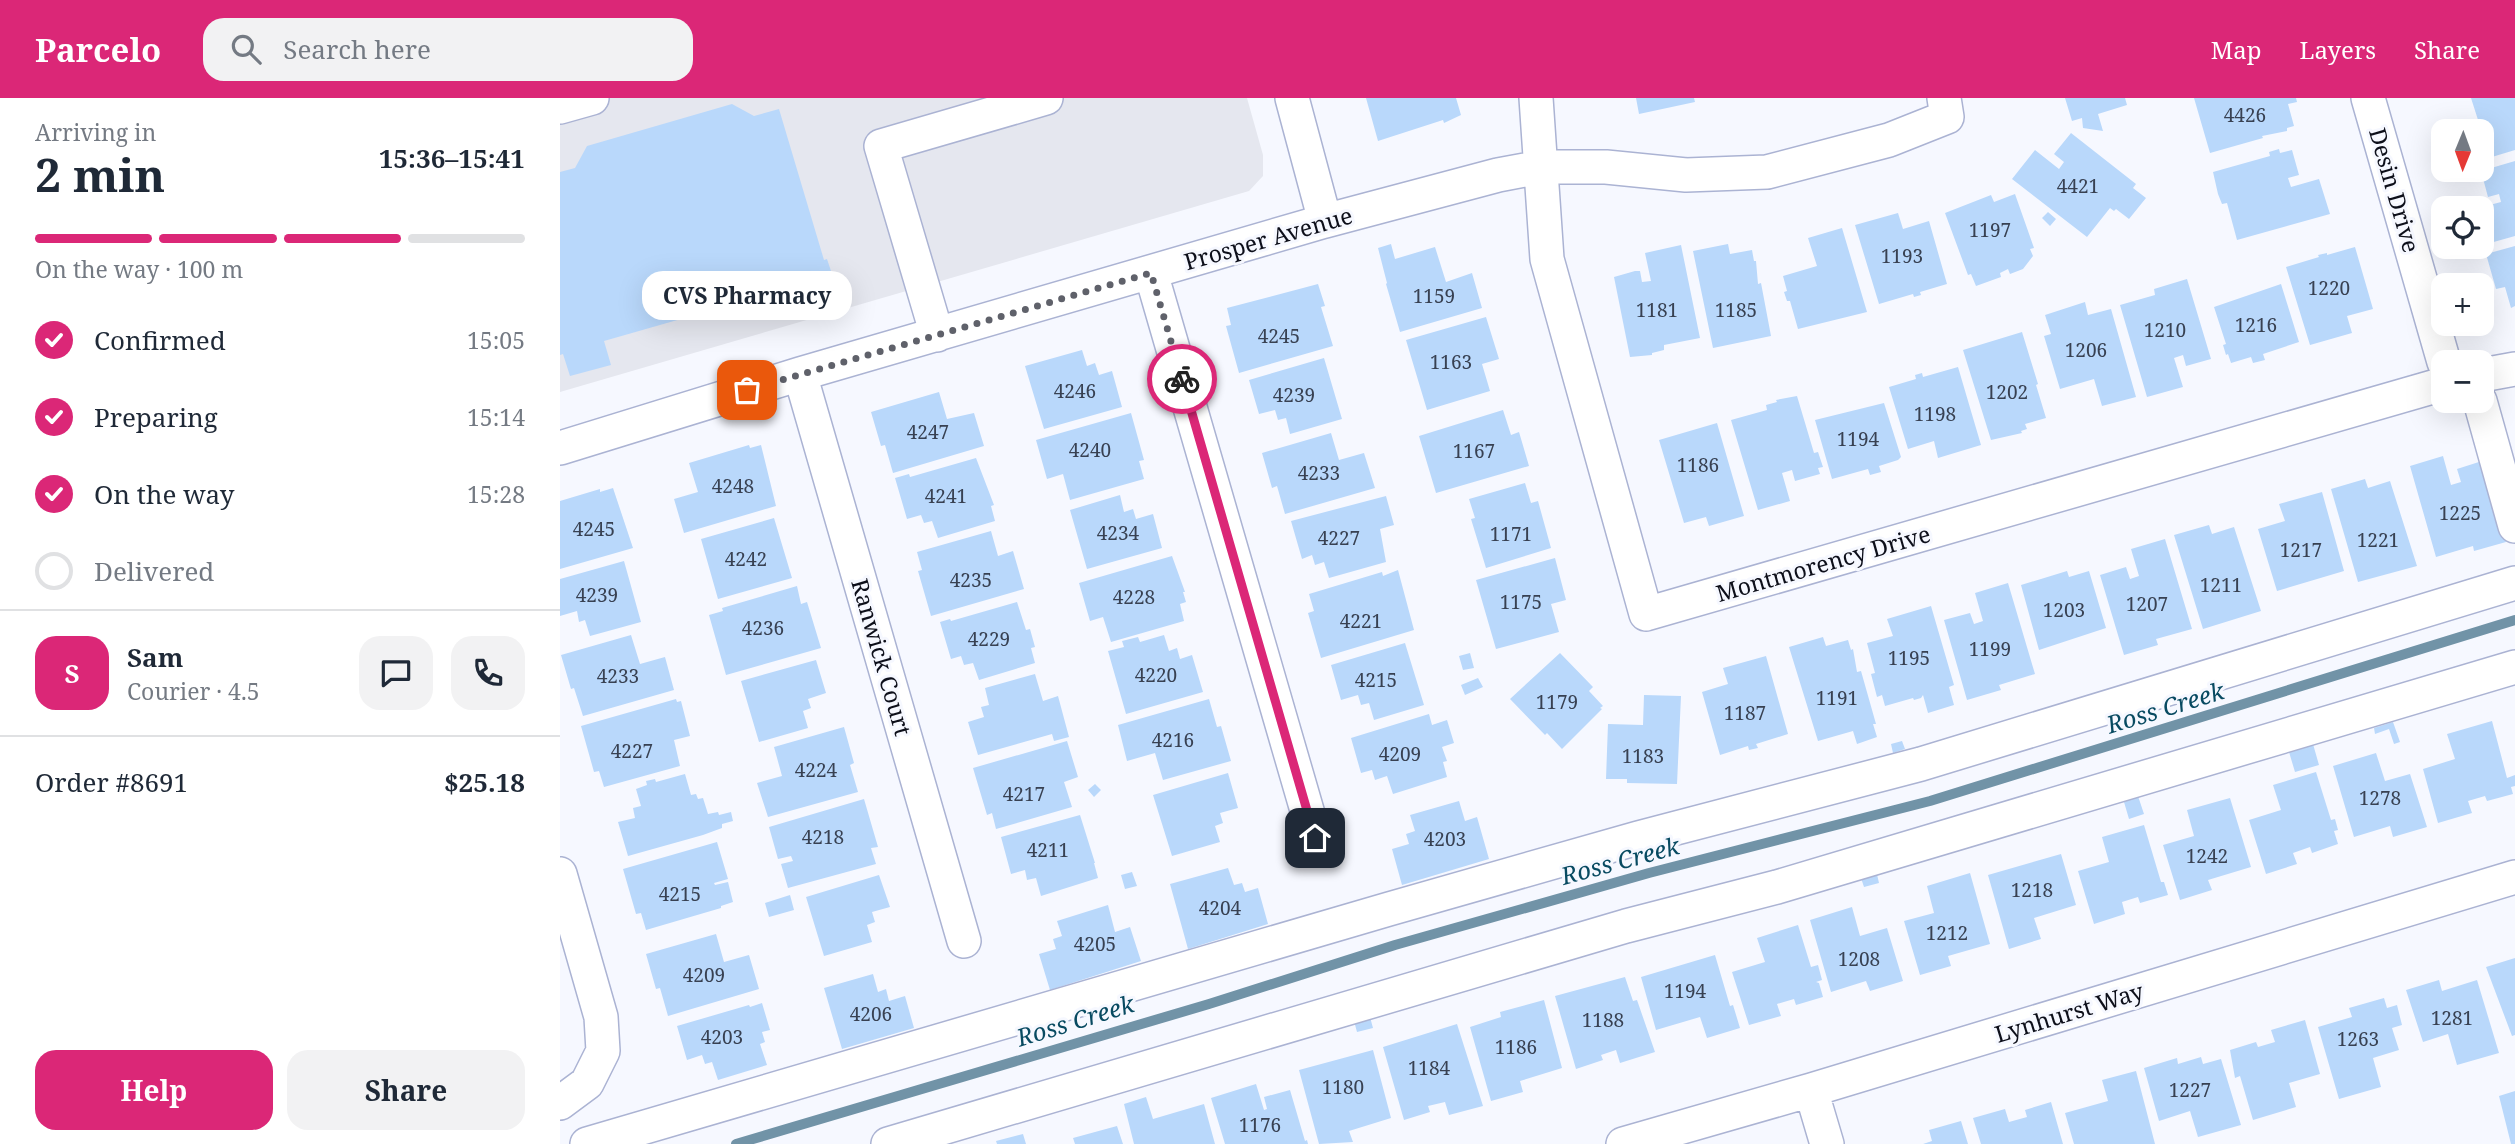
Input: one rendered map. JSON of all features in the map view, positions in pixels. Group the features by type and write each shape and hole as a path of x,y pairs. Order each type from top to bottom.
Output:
{"street":[{"path":"560,107 592,98"},
{"path":"937,335 881,146 1046,98"},
{"path":"1292,98 1325,221"},
{"path":"1536,98 1541,167"},
{"name":"Desin Drive","path":"2368,98 2441,350"},
{"name":"Prosper Avenue","path":"560,448 800,374 1453,186 1541,167 1606,167 1686,175 1767,172 1889,140 1945,107"},
{"name":"Montmorency Drive","path":"1541,167 1547,258 1646,614 2431,387"},
{"path":"1151,273 1315,838"},
{"path":"2494,373 2515,369"},
{"name":"Ranwick Court","path":"800,374 964,941"},
{"path":"2483,413 2515,526"},
{"path":"587,1144 1415,901 1638,838 1921,764 2515,583"},
{"path":"888,1144 1626,926 1790,883 2515,667"},
{"path":"560,874 601,1017 603,1051 587,1083 560,1103"},
{"name":"Lynhurst Way","path":"1623,1144 1811,1090 2515,877"},
{"path":"1811,1090 1827,1144"}],"shaded area":[{"path":"560,98 1247,98 1263,155 1263,176 1249,191 560,392"}],"building":[{"path":"1366,98 1456,98 1461,115 1444,123 1443,120 1378,141"},
{"path":"1636,98 1694,98 1695,102 1639,114"},
{"path":"2065,98 2125,98 2127,105 2098,114 2103,131 2083,128 2082,118 2072,121"},
{"path":"2194,98 2296,98 2297,102 2288,104 2294,126 2287,128 2287,131 2210,153"},
{"path":"2471,98 2515,98 2515,150 2494,156 2494,119 2478,119"},
{"path":"732,104 754,116 779,109 824,260 827,259 831,271 827,272 828,277 604,341 611,365 570,376 563,354 560,355 560,172 575,168 587,146"},
{"path":"2071,133 2136,184 2133,188 2146,198 2129,219 2116,209 2114,211 2110,208 2087,237 2012,179 2035,150 2059,169 2064,162 2054,154"},
{"path":"2279,149 2280,153 2292,150 2299,175 2288,178 2291,187 2319,179 2330,214 2237,240 2227,203 2222,204 2213,172 2270,156 2269,152"},
{"path":"2515,161 2515,236 2494,242 2494,204 2501,202 2499,194 2488,196 2484,182 2494,182 2494,167"},
{"path":"2015,194 2034,248 2030,249 2033,256 2023,269 2010,274 2008,269 2000,273 2001,277 1976,286 1971,274 1968,275 1945,213 1991,195 1994,202"},
{"path":"2048,212 2056,219 2050,226 2042,218"},
{"path":"1898,213 1903,229 1929,221 1947,284 1920,292 1921,295 1914,297 1913,294 1879,304 1855,225"},
{"path":"1842,228 1867,312 1798,329 1790,301 1787,301 1784,292 1787,291 1783,276 1817,266 1808,238"},
{"path":"1391,244 1395,259 1435,247 1446,282 1472,273 1482,308 1400,332 1378,248"},
{"path":"1728,244 1730,254 1752,250 1771,336 1713,348 1693,251"},
{"path":"1681,245 1700,338 1664,345 1664,350 1652,355 1630,357 1614,277 1640,271 1642,282 1651,281 1645,253"},
{"path":"2515,246 2515,306 2511,308 2505,287 2496,289 2494,273 2491,273 2487,259 2494,259 2494,252"},
{"path":"2355,247 2373,309 2347,316 2352,333 2310,345 2286,267 2319,257 2318,255"},
{"path":"2187,279 2211,359 2186,366 2183,355 2174,358 2183,387 2147,397 2120,305 2155,295 2154,289"},
{"path":"1318,284 1325,306 1321,307 1333,346 1239,373 1226,326 1231,325 1227,308"},
{"path":"2281,284 2299,342 2263,354 2265,360 2253,363 2251,357 2231,363 2228,354 2226,355 2223,345 2226,344 2214,307"},
{"path":"2085,302 2088,315 2111,309 2136,397 2102,406 2094,379 2060,389 2044,336 2051,334 2045,315"},
{"path":"1486,317 1499,359 1482,364 1490,391 1427,410 1406,340"},
{"path":"2022,332 2046,418 2025,424 2027,429 2021,431 2022,433 1991,440 1963,350"},
{"path":"1082,350 1087,366 1095,363 1099,375 1112,371 1122,407 1044,429 1025,366"},
{"path":"1324,358 1342,419 1290,434 1286,418 1278,420 1275,410 1259,414 1249,380"},
{"path":"1958,367 1981,445 1938,458 1934,441 1908,449 1889,387 1916,379 1915,375 1922,373 1923,377"},
{"path":"939,392 947,419 974,413 984,446 893,473 885,445 881,446 871,412"},
{"path":"1797,396 1814,453 1818,452 1823,467 1818,468 1820,474 1795,481 1792,470 1782,473 1790,501 1758,510 1731,420 1767,410 1766,405 1777,402 1776,400"},
{"path":"1884,403 1901,457 1879,466 1881,472 1870,475 1868,469 1832,479 1815,420"},
{"path":"1503,410 1511,435 1519,432 1529,466 1436,493 1419,436"},
{"path":"1131,413 1144,460 1139,461 1144,479 1070,500 1063,474 1047,479 1036,440"},
{"path":"1717,423 1744,516 1709,526 1706,517 1684,523 1659,440"},
{"path":"1331,433 1339,460 1364,453 1375,488 1285,514 1277,486 1272,488 1262,453"},
{"path":"749,445 750,448 761,445 776,506 684,533 674,499 698,492 689,463"},
{"path":"2443,456 2451,485 2461,482 2457,469 2482,461 2506,542 2474,551 2473,546 2436,557 2410,466"},
{"path":"976,458 994,505 991,506 995,521 938,538 932,521 924,523 921,515 907,519 895,478 909,474 910,477"},
{"path":"2365,479 2368,488 2390,481 2417,566 2358,582 2331,489"},
{"path":"1525,483 1531,503 1538,501 1551,548 1486,568 1471,519 1475,518 1469,499"},
{"path":"613,488 633,548 560,569 560,501 600,489 600,492"},
{"path":"2322,492 2344,571 2277,591 2258,529 2285,521 2279,504"},
{"path":"1120,495 1124,512 1133,509 1136,519 1153,514 1162,548 1087,569 1070,510"},
{"path":"1386,496 1394,525 1380,529 1386,562 1329,578 1324,562 1315,565 1312,555 1302,559 1291,521"},
{"path":"774,518 792,578 718,599 701,539"},
{"path":"2209,525 2212,534 2234,527 2261,611 2203,629 2174,535"},
{"path":"991,531 998,556 1013,551 1024,589 931,616 918,571 922,570 917,552"},
{"path":"2165,539 2192,629 2156,639 2158,645 2124,655 2100,575 2126,567 2130,579 2139,576 2131,549"},
{"path":"1172,556 1185,592 1186,602 1180,604 1184,621 1111,642 1103,617 1090,621 1079,583"},
{"path":"1555,558 1566,600 1551,604 1559,632 1496,649 1476,580"},
{"path":"624,561 641,622 590,636 585,620 579,622 577,611 560,616 560,579"},
{"path":"1398,570 1414,630 1321,658 1308,613 1314,611 1309,594 1382,572 1383,576"},
{"path":"2067,571 2069,577 2089,571 2106,628 2039,650 2021,585"},
{"path":"2008,583 2035,674 1999,685 2001,690 1967,700 1944,620 1970,613 1974,624 1983,621 1975,593"},
{"path":"797,586 801,604 807,602 821,648 726,675 709,615 723,611 722,608"},
{"path":"1017,602 1026,630 1030,629 1035,647 1031,648 1035,663 979,680 973,663 964,665 961,656 951,659 940,622"},
{"path":"1931,606 1954,685 1949,687 1954,705 1928,713 1923,695 1921,698 1885,706 1882,695 1877,697 1871,674 1875,673 1867,643 1893,636 1887,619"},
{"path":"631,635 640,664 665,657 674,690 583,716 574,688 571,689 561,655"},
{"path":"1164,635 1169,651 1177,648 1180,659 1192,655 1203,692 1126,714 1108,651 1124,647 1122,641 1138,637 1140,642"},
{"path":"1823,637 1826,646 1848,640 1851,650 1853,649 1857,672 1861,671 1876,724 1873,724 1877,737 1857,744 1853,731 1818,741 1789,647"},
{"path":"1405,643 1424,705 1374,720 1369,703 1361,705 1358,695 1341,700 1331,665"},
{"path":"1470,653 1474,668 1463,670 1459,656"},
{"path":"1560,653 1593,687 1589,691 1603,706 1562,749 1510,699"},
{"path":"1766,656 1788,734 1756,744 1758,748 1749,750 1748,746 1720,755 1702,692 1728,684 1723,668"},
{"path":"816,660 826,693 808,699 811,708 803,711 808,728 759,742 741,681"},
{"path":"1035,674 1043,701 1058,696 1069,737 1054,741 1052,734 978,755 968,722 984,717 981,707 989,705 985,688"},
{"path":"1478,678 1483,687 1465,695 1461,685"},
{"path":"1644,695 1681,696 1677,784 1627,783 1627,779 1606,779 1608,724 1643,725"},
{"path":"676,699 677,702 681,701 690,736 674,740 680,766 604,787 599,771 594,772 581,726"},
{"path":"1209,699 1217,727 1221,726 1231,761 1163,780 1155,753 1127,761 1118,725"},
{"path":"1429,714 1432,725 1447,720 1454,743 1442,747 1447,761 1443,762 1447,777 1393,794 1387,776 1375,780 1372,770 1361,773 1351,738"},
{"path":"2492,721 2507,778 2515,775 2515,786 2511,787 2513,794 2487,801 2485,796 2468,801 2472,813 2438,823 2423,769 2455,759 2447,734"},
{"path":"2393,722 2400,742 2394,744 2389,729 2375,734 2374,728"},
{"path":"844,727 854,763 850,765 858,792 768,817 757,783 782,776 774,747"},
{"path":"1067,741 1078,777 1064,782 1072,807 996,829 992,813 987,815 973,768"},
{"path":"1902,741 1905,749 1893,753 1891,744"},
{"path":"2313,744 2319,765 2295,772 2289,752"},
{"path":"2376,753 2385,781 2410,774 2427,827 2393,837 2390,826 2354,837 2333,766"},
{"path":"2316,772 2331,820 2335,819 2338,830 2334,831 2338,844 2312,853 2310,847 2293,853 2297,864 2266,874 2249,820 2281,810 2273,785"},
{"path":"1228,773 1238,808 1220,813 1223,823 1215,826 1220,842 1172,856 1153,795"},
{"path":"685,774 691,795 696,794 698,799 703,798 708,814 731,812 733,821 703,835 628,856 618,822 635,818 633,808 641,806 636,789 647,785 646,781 655,779 656,782"},
{"path":"1095,784 1101,790 1094,797 1088,790"},
{"path":"2138,796 2144,814 2129,819 2124,802"},
{"path":"2230,798 2251,867 2208,880 2212,890 2180,900 2163,845 2194,836 2187,810"},
{"path":"864,799 878,847 871,848 876,864 788,888 781,864 793,861 791,856 778,859 769,827"},
{"path":"1459,801 1465,821 1477,817 1489,859 1402,885 1392,849 1409,844 1406,834 1415,831 1410,815"},
{"path":"1080,815 1098,878 1041,896 1036,878 1027,880 1025,870 1011,874 1001,837"},
{"path":"2144,825 2161,882 2164,882 2168,895 2140,903 2138,897 2122,902 2125,914 2094,924 2078,871 2109,862 2102,837"},
{"path":"717,842 728,879 714,883 728,882 733,902 646,930 641,913 636,914 623,869"},
{"path":"2061,854 2076,905 2034,918 2041,939 2009,949 1988,875"},
{"path":"1228,868 1234,885 1242,883 1245,892 1258,888 1268,924 1188,949 1170,884"},
{"path":"1876,870 1879,883 1864,887 1860,875"},
{"path":"1132,872 1137,886 1125,889 1121,875"},
{"path":"1970,873 1990,944 1948,956 1951,966 1920,975 1904,921 1934,913 1927,886"},
{"path":"879,875 890,907 872,912 875,922 867,925 872,942 824,956 806,897"},
{"path":"790,895 794,910 769,917 765,903"},
{"path":"1108,905 1115,932 1130,927 1141,961 1050,990 1039,954 1056,949 1053,939 1062,936 1057,921"},
{"path":"1852,907 1860,936 1887,928 1903,981 1870,991 1866,981 1831,992 1810,920"},
{"path":"1798,925 1811,967 1818,965 1822,980 1816,982 1819,983 1823,997 1796,1005 1794,999 1777,1004 1781,1016 1749,1025 1732,972 1765,962 1757,938"},
{"path":"716,934 724,962 749,955 759,989 668,1016 660,988 656,989 646,954"},
{"path":"1715,955 1730,1006 1733,1005 1740,1028 1707,1038 1700,1017 1656,1030 1641,977"},
{"path":"2515,958 2515,1035 2512,1036 2486,967"},
{"path":"873,974 878,992 886,989 889,1001 905,996 914,1028 842,1049 824,988"},
{"path":"1625,977 1633,1001 1637,1000 1655,1052 1620,1063 1616,1050 1601,1055 1603,1060 1576,1069 1555,996"},
{"path":"2439,980 2442,991 2477,980 2499,1053 2457,1065 2448,1034 2423,1042 2406,990"},
{"path":"2384,998 2387,1008 2397,1005 2402,1025 2392,1028 2399,1050 2373,1058 2381,1087 2339,1099 2318,1027 2352,1017 2349,1008"},
{"path":"1544,1000 1562,1068 1520,1081 1523,1092 1491,1101 1470,1027 1501,1017 1500,1012"},
{"path":"762,1003 770,1030 762,1032 765,1042 760,1044 767,1065 718,1080 712,1062 705,1064 702,1055 687,1060 677,1026"},
{"path":"1370,1017 1373,1028 1357,1032 1354,1021"},
{"path":"2305,1020 2320,1074 2289,1083 2296,1107 2253,1120 2240,1076 2235,1078 2230,1050 2256,1042 2258,1047 2275,1042 2271,1030"},
{"path":"1457,1024 1483,1106 1449,1115 1445,1102 1428,1106 1430,1112 1404,1120 1383,1047"},
{"path":"1373,1050 1391,1118 1349,1131 1353,1142 1319,1144 1299,1070"},
{"path":"2201,1057 2203,1064 2221,1059 2241,1125 2198,1137 2190,1111 2159,1121 2144,1068 2177,1058 2178,1064"},
{"path":"2136,1071 2155,1144 2074,1144 2065,1113 2108,1101 2102,1080"},
{"path":"1256,1084 1264,1110 1267,1109 1264,1097 1290,1090 1308,1144 1225,1144 1211,1098"},
{"path":"2515,1091 2515,1144 2511,1144 2499,1096"},
{"path":"1146,1097 1153,1119 1204,1104 1215,1144 1134,1144 1124,1104"},
{"path":"2051,1102 2063,1144 1981,1144 1973,1118 2005,1109 2009,1122 2027,1117 2025,1110"},
{"path":"1961,1121 1968,1144 1923,1144 1932,1141 1929,1130"},
{"path":"1117,1126 1123,1144 1075,1144 1073,1138"},
{"path":"1023,1134 1026,1144 997,1144 996,1141"}],"waterway":[{"name":"Ross Creek","path":"736,1144 1209,1004 1395,945 1649,873 1930,801 2515,620"}],"way so far":[{"path":"747,390 1151,273 1182,379"}],"place":[{"name":"CVS Pharmacy","path":"747,390"}],"route":[{"path":"1182,379 1315,838"}]}
